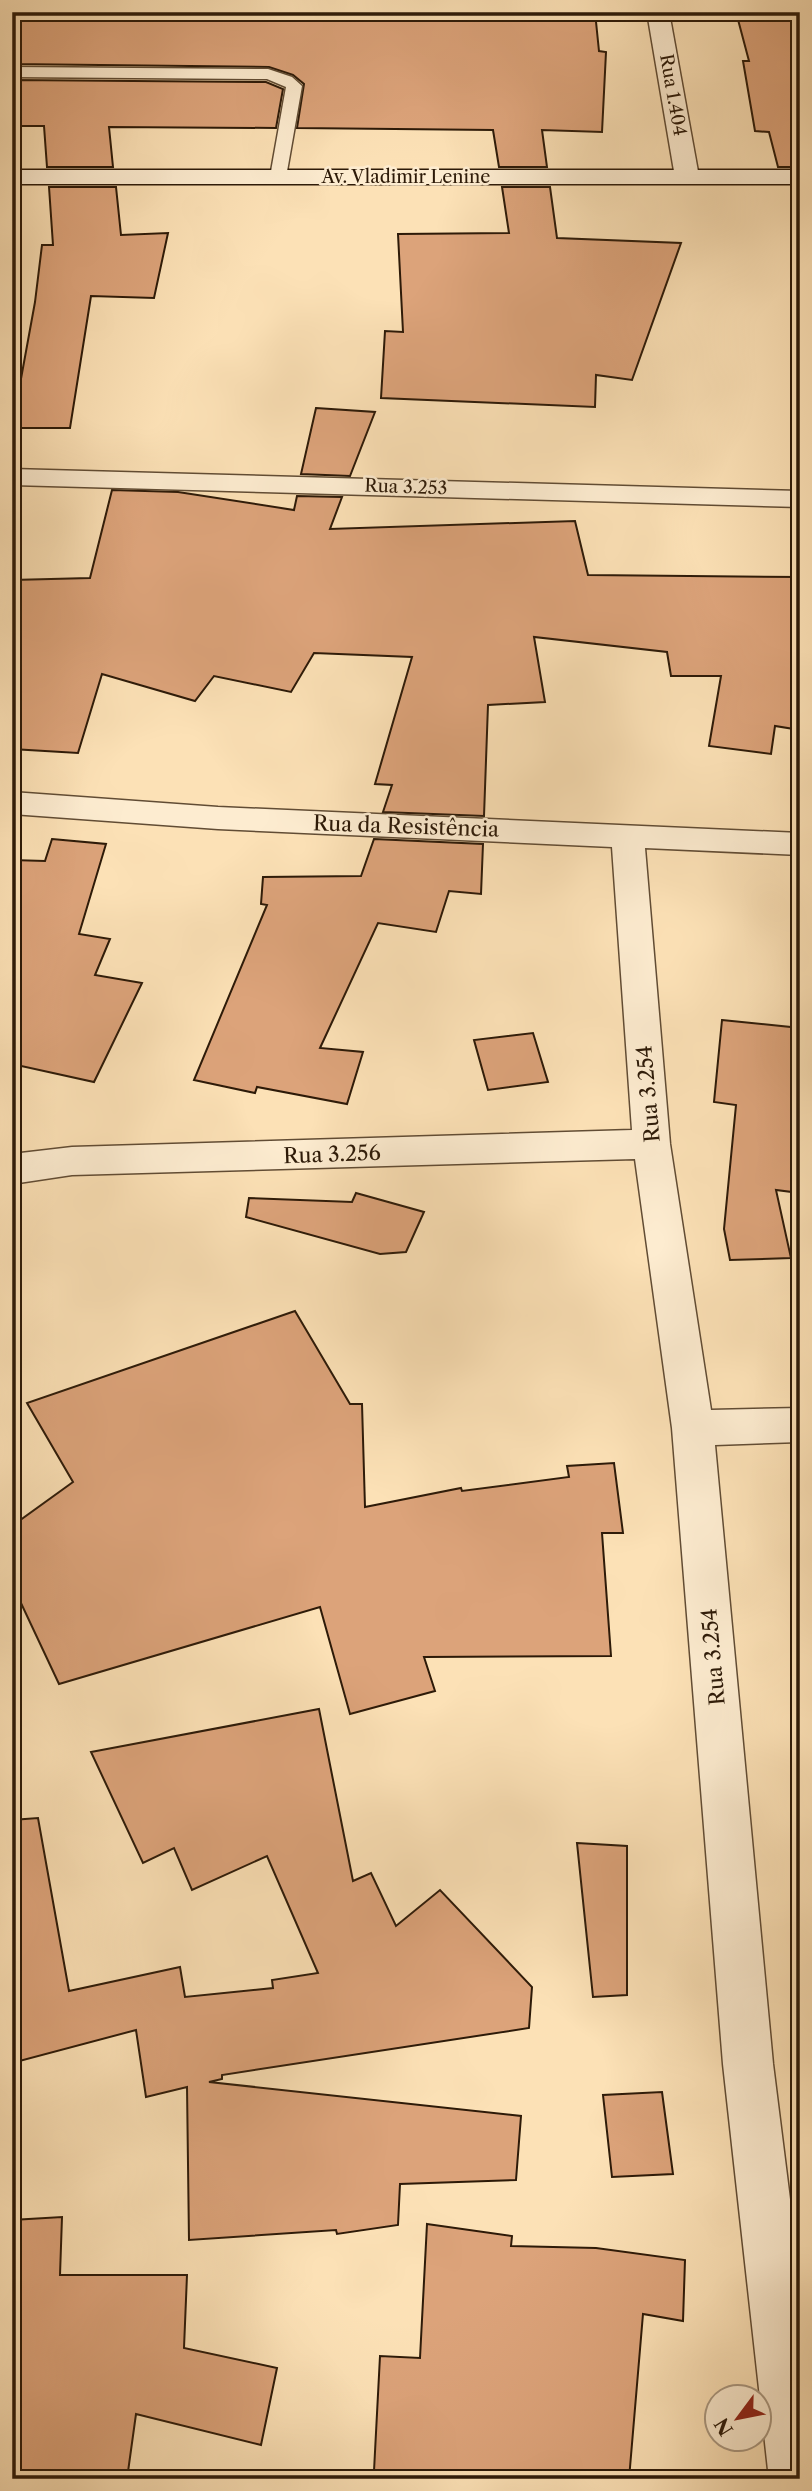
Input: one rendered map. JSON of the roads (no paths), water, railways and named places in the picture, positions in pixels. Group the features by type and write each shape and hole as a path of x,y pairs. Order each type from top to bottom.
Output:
{"street":[{"name":"Rua 1.404","path":"658,12 687,177"},
{"name":"Av. Vladimir Lenine","path":"12,177 800,177"},
{"name":"Rua 3.253","path":"12,477 800,499"},
{"name":"Rua da Resistência","path":"12,803 218,818 800,844"},
{"name":"Rua 3.254","path":"628,836 652,1144 693,1428 748,2064 797,2479"},
{"name":"Rua 3.256","path":"12,1169 72,1161 652,1144"},
{"path":"693,1428 800,1425"}],"lane":[{"path":"12,72 219,72 268,74 287,80 294,86 278,177"}]}
